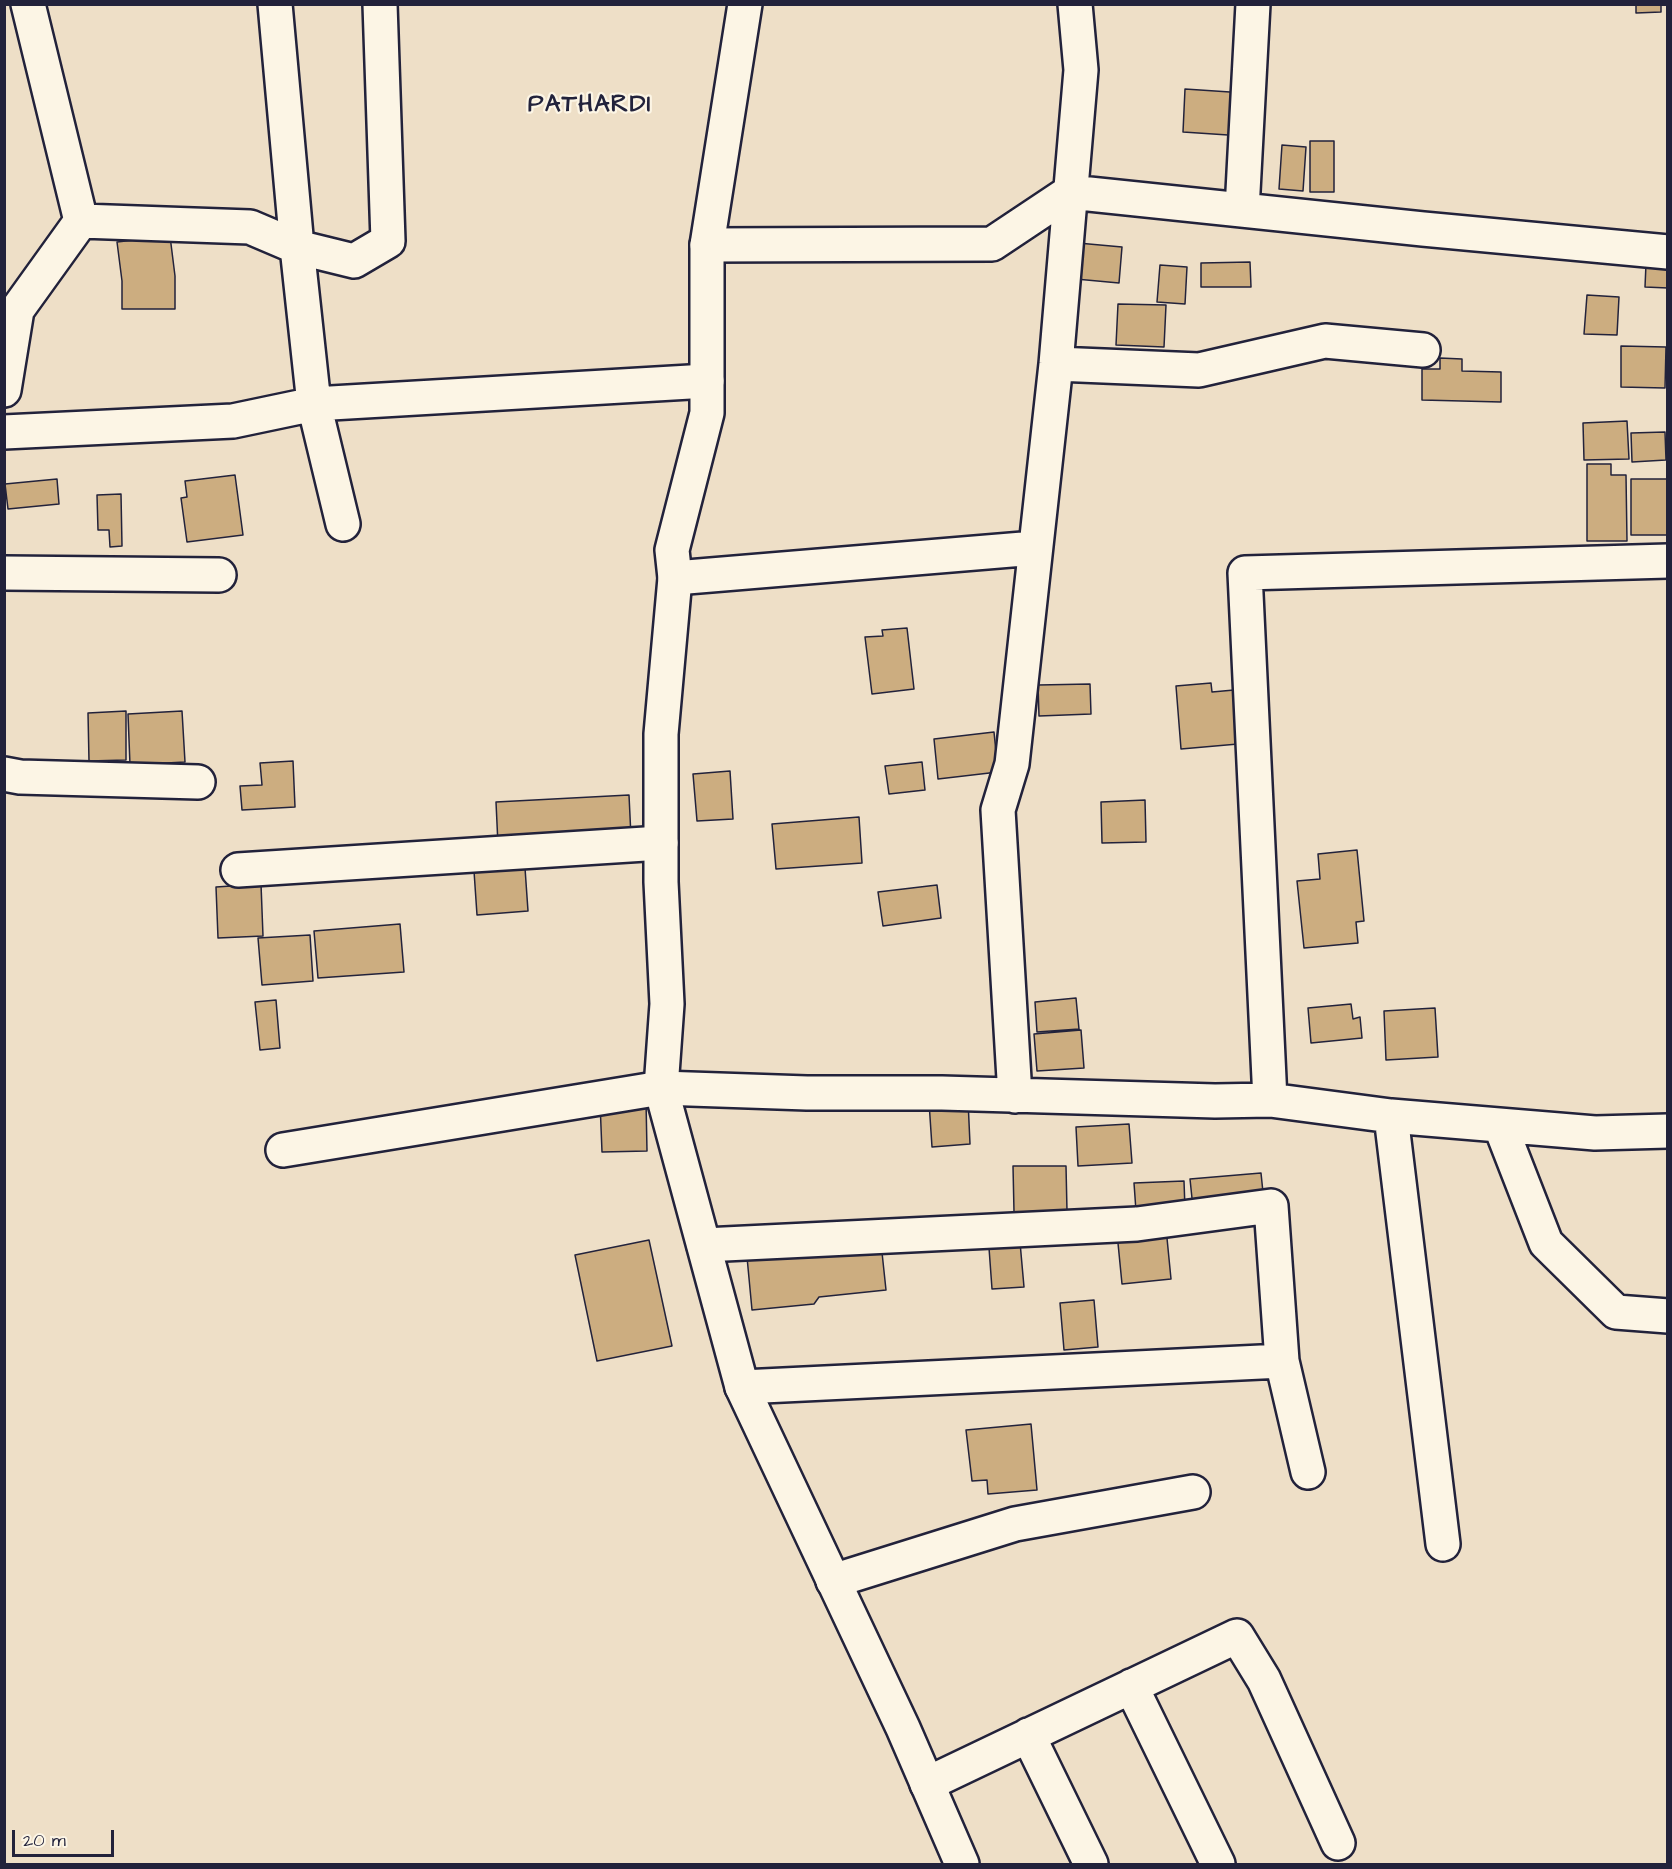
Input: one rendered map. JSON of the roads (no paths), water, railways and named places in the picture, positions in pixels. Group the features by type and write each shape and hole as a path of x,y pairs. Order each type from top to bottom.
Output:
{"street":[{"path":"4,390 17,310 81,221 28,4"},
{"path":"275,4 314,404 343,524"},
{"path":"81,221 250,227 297,247 354,261 388,241 380,4"},
{"path":"745,4 707,245 707,413 672,550 675,578 661,734 661,843 667,1004 661,1088 742,1387 903,1728 962,1864"},
{"path":"1015,1096 998,810 1012,764 1056,364 1081,70 1075,4"},
{"path":"1242,210 1253,4"},
{"path":"707,245 992,244 1070,192 1668,252"},
{"path":"1056,364 1199,370 1325,342 1423,350"},
{"path":"4,432 233,421 314,404 707,381"},
{"path":"675,578 1035,548"},
{"path":"1270,1100 1245,573 1668,561"},
{"path":"4,573 219,575"},
{"path":"4,774 20,777 198,782"},
{"path":"238,870 661,843"},
{"path":"283,1150 661,1088 1215,1101 1270,1100 1390,1116 1595,1133 1668,1131"},
{"path":"1390,1116 1443,1544"},
{"path":"1500,1125 1546,1244 1616,1312 1668,1316"},
{"path":"704,1245 1137,1224 1271,1206 1282,1361 1308,1472"},
{"path":"742,1387 1282,1361"},
{"path":"833,1581 1015,1524 1193,1492"},
{"path":"927,1784 1237,1636 1264,1680 1338,1844"},
{"path":"1131,1686 1218,1864"},
{"path":"1028,1735 1091,1864"}],"district":[{"name":"PATHARDI","path":"590,106"}]}
